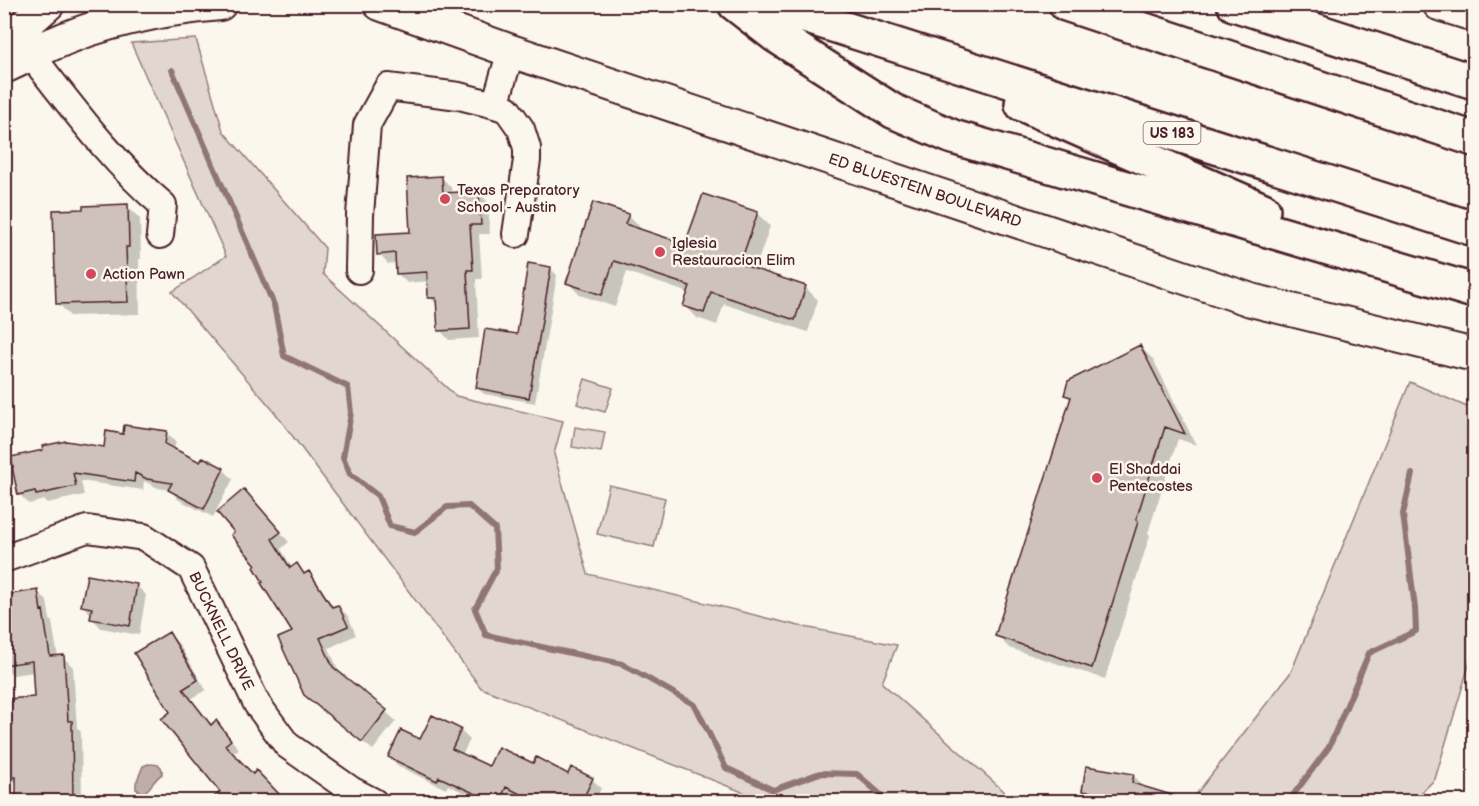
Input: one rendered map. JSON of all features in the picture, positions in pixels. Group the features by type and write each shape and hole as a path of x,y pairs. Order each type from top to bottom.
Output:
{"highway":[{"path":"735,4 775,35 893,111 953,137 1474,289"},
{"name":"US 183","path":"766,4 1474,229"},
{"path":"1065,4 1474,140"},
{"path":"1234,4 1474,82"},
{"path":"869,37 1252,206 1474,289"}],"main road":[{"path":"13,55 48,4"},
{"path":"13,55 50,45 100,26 148,14 220,4"},
{"name":"ED BLUESTEIN BOULEVARD","path":"380,4 511,51 1251,300 1474,355"},
{"path":"1439,4 1474,15"}],"street":[{"path":"495,105 511,51"},
{"path":"13,55 113,158 163,205 160,235"},
{"path":"359,270 360,215 367,125 388,87 459,96 507,110 521,129 527,147 516,234"},
{"name":"BUCKNELL DRIVE","path":"4,559 87,529 144,537 192,567 257,704 287,745 351,790 374,801"}],"shaded area":[{"path":"196,39 223,131 325,248 323,274 456,396 563,421 554,454 588,574 799,626 897,645 882,683 1015,801 765,801 481,688 273,410 172,292 226,256 131,43"},
{"path":"585,379 613,388 605,412 577,404"},
{"path":"1410,382 1474,410 1474,648 1435,779 1413,801 1191,801 1291,672"},
{"path":"575,427 605,432 601,452 572,447"},
{"path":"609,485 665,498 654,547 597,534"},
{"path":"148,764 160,766 162,774 143,793 136,789 136,783 143,766"}],"building":[{"path":"442,176 443,193 479,191 481,225 470,225 473,270 467,270 470,329 438,331 436,298 428,298 427,272 396,274 395,253 377,255 376,234 410,232 407,178"},
{"name":"Iglesia Restauracion Elim","path":"703,194 758,212 740,264 806,286 795,320 711,292 704,313 683,306 690,286 614,261 602,295 566,283 593,202 629,214 625,224 685,244"},
{"name":"Action Pawn","path":"128,204 129,247 126,247 128,302 56,304 53,210"},
{"path":"528,263 551,267 529,398 476,388 485,329 517,334"},
{"name":"El Shaddai Pentecostes","path":"1140,345 1185,434 1165,427 1092,668 995,636 1071,397 1064,395 1068,381"},
{"path":"124,425 167,431 165,444 200,462 203,457 224,468 204,509 168,490 172,483 147,479 135,473 134,482 73,473 76,486 36,495 35,491 18,495 11,457 43,450 42,446 66,441 104,447 106,431 123,434"},
{"path":"244,489 281,532 272,539 290,568 297,563 304,574 309,571 332,607 338,605 348,626 320,638 333,667 387,710 362,742 304,695 278,638 292,632 261,583 263,582 254,567 256,565 231,535 234,532 217,512"},
{"path":"87,575 137,584 130,626 90,619 92,608 81,606"},
{"path":"38,590 50,656 64,655 68,721 72,721 73,801 16,801 16,777 8,777 6,699 34,697 32,661 4,665 4,595"},
{"path":"169,632 198,680 183,689 211,725 216,720 231,740 225,745 253,774 256,770 279,794 270,801 209,801 220,792 161,719 170,712 134,653"},
{"path":"432,715 461,729 452,749 489,766 498,747 533,763 536,757 568,774 571,767 593,778 582,801 535,801 506,787 500,801 491,801 439,777 437,781 388,757 401,730 420,739"},
{"path":"1086,766 1134,774 1132,783 1175,796 1173,801 1143,801 1082,791"}],"waterway":[{"path":"172,70 274,305 284,356 348,387 351,413 343,457 350,474 378,496 390,526 415,532 447,507 469,506 495,529 497,568 475,609 486,635 622,664 695,705 726,768 773,790 820,773 857,774 881,795 883,802"},
{"path":"1288,802 1329,747 1369,653 1416,631 1403,514 1412,474"}],"place":[{"name":"Texas Preparatory School - Austin","path":"445,199"},
{"name":"Iglesia Restauracion Elim","path":"660,252"},
{"name":"Action Pawn","path":"91,274"},
{"name":"El Shaddai Pentecostes","path":"1097,478"}]}
